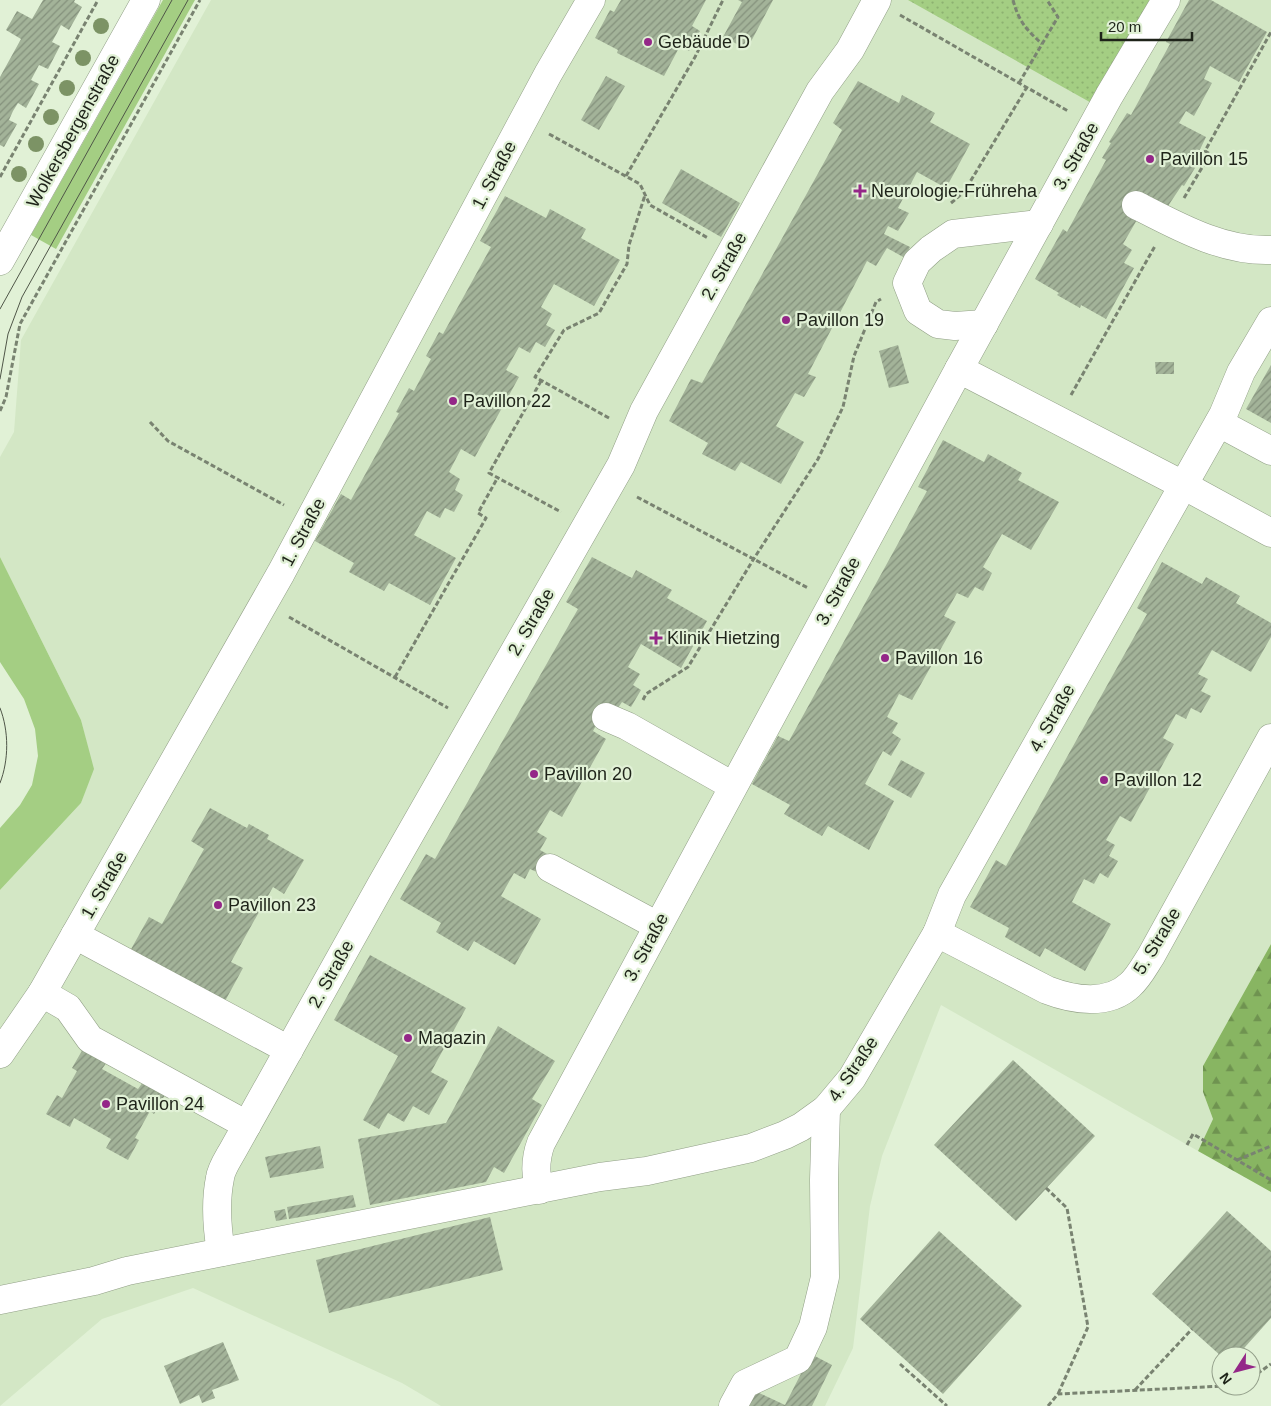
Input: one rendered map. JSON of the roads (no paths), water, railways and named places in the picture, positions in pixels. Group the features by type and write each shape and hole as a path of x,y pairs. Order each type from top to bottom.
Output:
{"street":[{"name":"Wolkersbergenstraße","path":"0,261 146,0"},
{"name":"1. Straße","path":"0,1054 42,993 264,603 523,120 590,0"},
{"name":"2. Straße","path":"221,1252 217,1222 220,1177 247,1125 621,465 644,411 820,91 850,50 876,0"},
{"name":"3. Straße","path":"539,1190 536,1180 536,1158 541,1143 959,369 1093,125 1166,0"},
{"path":"1136,205 1204,237 1236,247 1271,250"},
{"path":"984,324 955,326 938,324 918,311 907,283 918,262 931,249 952,234 1039,224"},
{"name":"4. Straße","path":"0,1300 94,1281 127,1270 600,1177 647,1171 751,1148 793,1131 826,1109 852,1078 937,933 952,895 1219,423 1242,372 1271,321"},
{"path":"959,369 1183,485 1271,533"},
{"path":"1219,423 1271,451"},
{"path":"617,721 733,786"},
{"name":"5. Straße","path":"937,933 1047,990 1061,995 1076,998 1100,998 1122,991 1131,984 1151,956 1271,738"},
{"path":"550,868 658,926"},
{"path":"75,935 289,1050"},
{"path":"42,993 68,1008 90,1039 247,1125"},
{"path":"734,1406 745,1384 798,1359 814,1327 825,1277 824,1180 826,1109"}],"tram line":[{"path":"0,309 172,0"},
{"path":"0,379 8,334 22,297 188,0"},
{"path":"0,708 5,726 7,745 5,765 0,783"}],"place":[{"name":"Gebäude D","path":"648,42"},
{"name":"Pavillon 15","path":"1150,159"},
{"name":"Neurologie-Frühreha","path":"860,191"},
{"name":"Pavillon 19","path":"786,320"},
{"name":"Pavillon 22","path":"453,401"},
{"name":"Klinik Hietzing","path":"656,638"},
{"name":"Pavillon 16","path":"885,658"},
{"name":"Pavillon 20","path":"534,774"},
{"name":"Pavillon 12","path":"1104,780"},
{"name":"Pavillon 23","path":"218,905"},
{"name":"Magazin","path":"408,1038"},
{"name":"Pavillon 24","path":"106,1104"}]}
